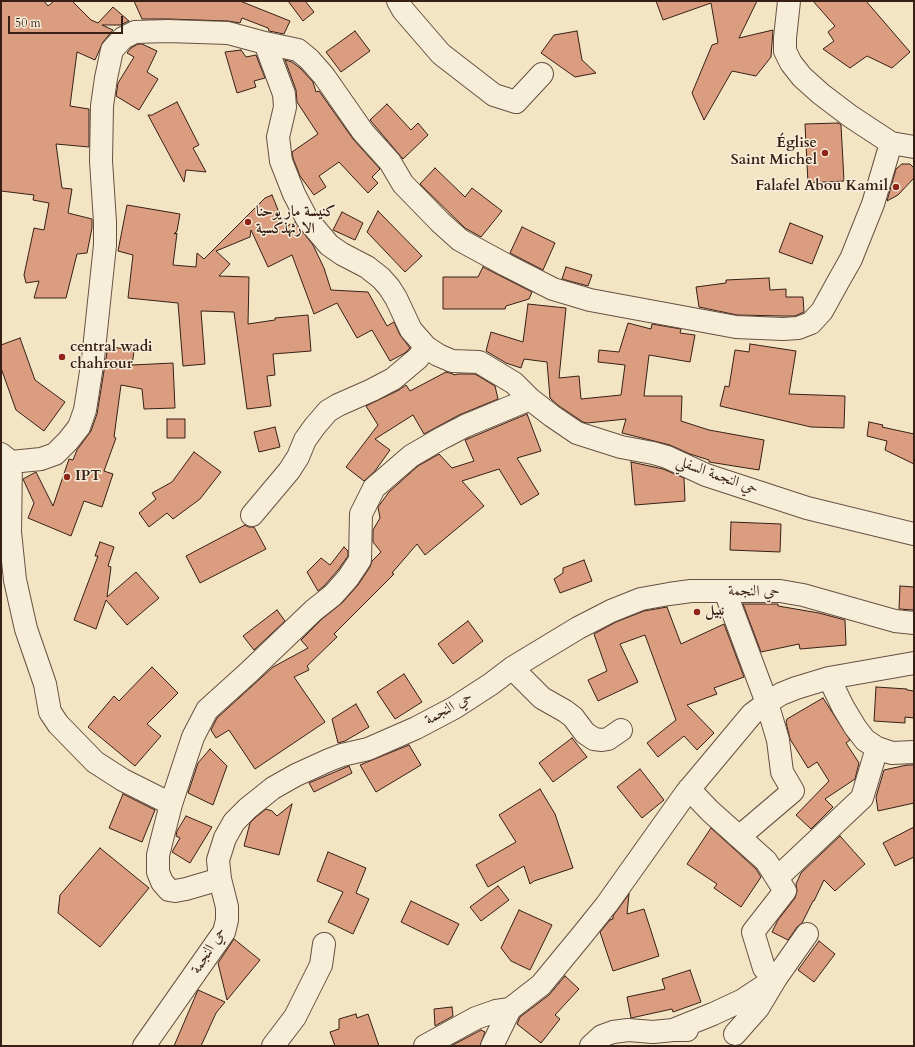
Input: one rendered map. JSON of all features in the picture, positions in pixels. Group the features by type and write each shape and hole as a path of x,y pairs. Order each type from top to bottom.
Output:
{"street":[{"path":"398,1 403,10 441,54 494,94 516,102 542,74"},
{"path":"789,1 785,51 791,63 802,77 821,94 850,116 891,143 914,147"},
{"path":"171,804 123,780 95,762 58,724 50,712 45,684 26,629 15,580 10,532 6,458 41,459 55,454 68,442 79,427 85,410 94,359 105,245 101,119 106,78 112,50 123,38 135,32 148,31 228,33 298,50 309,58 324,76 363,132 390,162 403,184 460,240 554,289 604,303 736,327 783,329 798,328 812,323 822,311 850,258 873,204 891,143"},
{"name":"حي النجمة السفلي","path":"265,43 284,94 285,107 278,137 281,161 294,194 307,219 329,245 342,254 367,267 381,278 396,298 411,330 426,347 438,355 452,361 479,362 514,383 530,399 578,433 621,447 667,457 706,475 807,508 914,534"},
{"path":"252,515 289,471 298,457 305,440 328,411 393,378 418,358 426,347"},
{"path":"220,879 175,891 169,890 162,882 158,872 158,855 171,804 193,737 207,710 332,595 348,578 360,560 361,514 374,488 411,456 440,439 465,426 530,399"},
{"path":"725,591 767,703 778,740 782,772 793,791 740,837"},
{"name":"حي النجمة","path":"144,1046 224,932 227,920 227,907 220,879 218,860 225,838 234,822 248,808 273,788 314,766 342,754 368,749 416,728 454,708 491,684 512,668 578,628 611,611 641,599 690,592 780,591 896,621 914,623"},
{"path":"492,1046 510,1009 541,985 584,934 689,789 752,714 781,694 796,688 830,678 914,663"},
{"path":"512,668 542,698 565,710 573,717 585,733 594,739 602,740 621,730"},
{"path":"830,678 854,727 866,740 877,748 892,752 914,752"},
{"path":"777,878 862,798 877,748"},
{"path":"689,789 710,811 766,861 785,891 753,932 764,968 776,978"},
{"path":"591,1046 602,1036 613,1032 628,1030 653,1032 674,1030 693,1031 712,1026 720,1026 732,1040 758,1008 776,978 808,934"},
{"path":"273,1046 295,1017 321,965 324,944"},
{"path":"674,1030 743,1000 776,978"},
{"path":"425,1046 476,1018 496,1011 510,1009"}],"building":[{"path":"1,1 44,1 48,6 54,1 72,1 91,20 98,23 113,7 129,21 120,25 102,25 113,30 103,42 95,60 77,52 70,106 89,109 89,147 56,144 62,188 72,189 68,213 92,219 92,228 87,253 77,254 66,298 34,298 39,281 26,283 24,275 34,228 44,230 49,203 33,200 34,195 1,191"},
{"path":"134,1 240,1 290,21 284,34 269,31 268,28 242,18 240,23 228,21 142,19"},
{"path":"288,1 305,1 314,12 303,21"},
{"path":"656,1 757,1 739,38 773,30 771,57 756,76 732,71 704,120 692,93 712,45 718,43 711,3 663,20"},
{"path":"813,1 866,1 910,52 892,68 867,56 850,68 823,49 834,41 828,32 835,26"},
{"path":"355,31 370,51 341,72 326,52"},
{"path":"577,31 582,60 596,73 575,77 541,53 554,35"},
{"path":"138,44 142,44 157,51 147,72 158,79 139,110 116,96 118,83 134,57 127,53 131,48"},
{"path":"241,50 246,57 256,55 265,78 254,81 256,87 237,93 225,52"},
{"path":"285,60 292,62 300,68 313,82 316,92 319,91 353,139 380,169 372,177 378,183 368,193 339,162 319,176 326,187 314,195 300,176 292,152 318,134 297,102 296,90"},
{"path":"177,102 199,145 193,148 206,172 186,170 184,182 148,115 152,115"},
{"path":"387,104 411,130 418,123 428,135 403,159 370,120"},
{"name":"Église Saint Michel","path":"838,123 841,125 844,181 808,183 805,124"},
{"name":"Falafel Abou Kamil","path":"902,164 910,164 914,168 914,178 898,195 887,201 896,169"},
{"path":"435,168 465,197 472,188 502,211 481,237 465,228 420,184"},
{"path":"272,195 285,227 295,222 313,245 324,268 331,290 368,292 387,326 394,322 400,335 410,348 405,353 390,361 372,330 357,338 337,303 314,314 292,255 268,267 251,230 250,237 216,251 230,264 219,276 249,277 248,324 275,320 275,318 308,315 311,351 273,354 275,375 267,376 271,406 247,409 234,312 201,311 205,364 183,366 178,303 128,298 133,255 118,251 127,205 180,214 177,231 174,234 177,233 173,265 196,267 197,253 204,259 265,198"},
{"path":"378,211 422,256 405,272 367,232"},
{"path":"342,212 363,223 355,240 333,230"},
{"path":"790,223 823,236 812,264 779,252"},
{"path":"522,227 555,243 543,270 510,253"},
{"path":"483,267 532,292 529,299 506,306 505,309 443,309 443,277 478,277"},
{"path":"566,267 592,275 588,286 562,279"},
{"path":"769,278 770,290 786,289 786,297 803,297 804,312 795,316 737,315 699,307 696,287 726,283 726,280"},
{"path":"528,304 566,308 559,378 579,376 581,399 621,395 625,365 598,362 599,350 619,352 628,323 651,329 652,324 681,329 680,333 695,335 690,362 649,355 644,396 682,396 681,421 709,430 764,440 759,470 709,462 709,460 690,454 670,445 622,433 626,419 587,423 583,422 559,406 550,398 547,362 524,359 521,368 506,363 486,351 491,332 523,342"},
{"path":"20,338 35,380 65,402 44,431 16,410 1,368 1,345"},
{"path":"750,344 796,351 789,394 845,396 844,428 811,427 720,406 725,386 729,387 735,350 749,352"},
{"path":"108,346 134,351 132,365 173,363 175,408 144,409 142,389 121,385 114,437 116,438 104,471 113,474 102,507 84,501 71,536 28,518 34,503 23,479 36,472 53,506 69,459 73,460 77,450 91,431 97,414"},
{"path":"446,372 454,375 475,374 495,386 498,399 459,415 424,434 413,415 375,439 390,450 375,471 364,481 346,467 378,425 366,406 406,385 410,391"},
{"path":"527,414 541,451 517,458 539,494 521,505 499,469 462,481 484,506 425,555 417,544 392,573 394,574 334,634 337,637 307,666 309,670 294,677 325,722 255,769 229,730 216,738 211,730 217,718 273,667 308,648 301,640 322,619 342,603 358,585 370,567 372,561 381,552 373,542 373,530 380,518 378,507 389,492 418,466 439,454 452,468 474,461 465,440"},
{"path":"167,419 185,419 185,438 167,438"},
{"path":"869,422 883,425 882,427 914,434 914,464 885,450 887,441 867,436"},
{"path":"275,427 280,447 259,452 254,432"},
{"path":"194,452 221,472 200,499 173,519 167,513 149,527 139,513 156,499 152,493 172,482"},
{"path":"631,462 663,469 684,478 685,501 635,505"},
{"path":"731,522 781,524 780,552 730,550"},
{"path":"245,525 254,527 266,549 200,583 186,556"},
{"path":"100,542 114,547 108,566 111,567 107,597 136,572 159,598 127,625 106,600 96,629 74,620 98,556 95,556"},
{"path":"344,547 348,551 348,556 338,570 318,591 307,572 321,558 330,565"},
{"path":"584,560 592,581 560,593 554,579 563,573 563,568"},
{"path":"900,586 914,587 914,610 899,609"},
{"path":"743,604 778,604 778,606 819,613 845,620 846,645 800,649 799,644 761,652"},
{"path":"667,607 681,644 724,624 744,677 714,688 717,694 687,705 714,733 697,750 684,736 658,757 647,743 676,720 645,635 620,644 638,682 598,701 588,680 607,671 594,634 616,622 644,611"},
{"path":"277,610 285,621 254,650 243,636"},
{"path":"468,621 483,641 453,664 438,644"},
{"path":"152,667 178,693 147,724 161,736 135,766 88,727 114,696 119,701"},
{"path":"404,674 422,702 395,719 377,692"},
{"path":"876,687 907,689 914,691 914,718 905,717 905,723 874,721"},
{"path":"823,698 850,740 846,743 859,763 855,779 825,799 833,807 811,829 796,815 829,781 817,762 808,768 790,739 786,722 787,719"},
{"path":"356,704 369,727 345,741 338,743 332,719"},
{"path":"572,738 587,757 553,782 539,763"},
{"path":"409,745 421,765 376,792 360,765"},
{"path":"210,749 227,766 213,805 188,793 198,763"},
{"path":"914,765 914,803 878,811 876,797 884,770"},
{"path":"349,766 352,773 314,792 309,783"},
{"path":"640,769 664,800 642,818 617,787"},
{"path":"540,789 555,814 573,868 534,881 530,884 524,866 488,887 476,865 516,842 499,815"},
{"path":"123,794 155,810 142,842 109,828"},
{"path":"292,804 279,855 244,846 250,823 256,817 266,809 272,811 277,816"},
{"path":"186,816 212,827 190,863 172,852 180,838 176,836 177,831"},
{"path":"914,827 914,857 895,866 883,843"},
{"path":"711,828 756,869 761,877 741,907 714,888 717,884 687,864"},
{"path":"840,836 865,864 835,891 824,880 802,923 797,927 788,940 772,932 778,920 795,898 797,891 796,884 801,873"},
{"path":"100,848 149,888 100,947 58,913 60,895"},
{"path":"328,852 366,868 356,893 369,899 353,934 328,922 343,892 317,881"},
{"path":"498,886 509,900 481,921 470,907"},
{"path":"629,894 627,914 644,909 659,956 613,971 600,932 610,920 613,919 613,916"},
{"path":"411,901 459,924 448,945 401,922"},
{"path":"519,910 552,925 530,970 511,961 501,948"},
{"path":"234,939 260,960 227,1000 218,963"},
{"path":"819,941 835,954 814,982 798,970"},
{"path":"690,970 701,1002 673,1012 672,1009 631,1018 627,997 665,989 662,979"},
{"path":"565,976 579,989 555,1015 560,1019 541,1043 517,1024 520,1017 549,995"},
{"path":"198,990 225,1002 216,1013 201,1046 174,1046"},
{"path":"452,1007 453,1016 435,1026 434,1009"},
{"path":"356,1014 357,1018 368,1014 379,1046 335,1046 330,1032 339,1029 339,1019"},
{"path":"481,1030 485,1032 480,1046 451,1046"}],"place":[{"name":"Église Saint Michel","path":"825,153"},
{"name":"Falafel Abou Kamil","path":"896,187"},
{"name":"كنيسة مار يوحنا الارثهذكسية","path":"248,222"},
{"name":"central wadi chahrour","path":"62,357"},
{"name":"IPT","path":"67,477"},
{"name":"نبيل","path":"697,612"}]}
